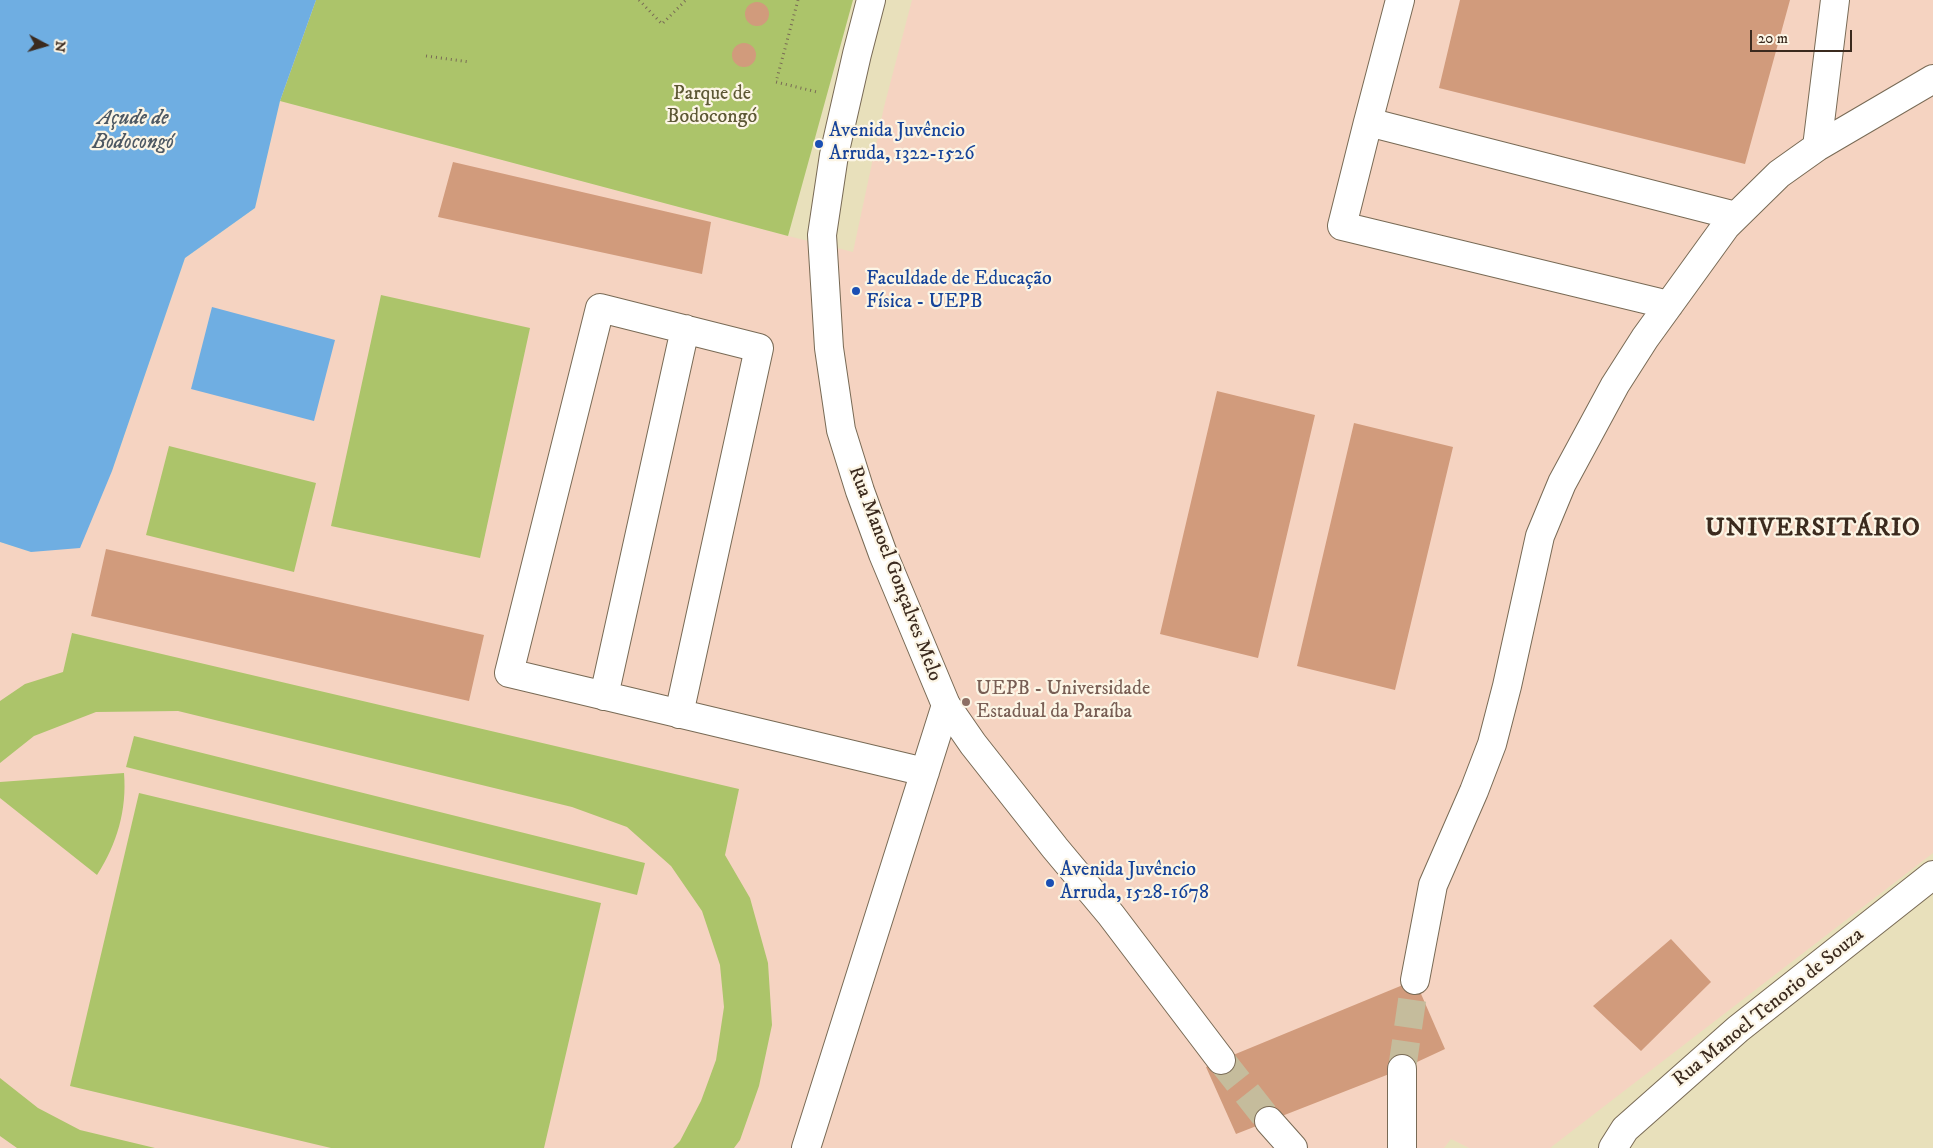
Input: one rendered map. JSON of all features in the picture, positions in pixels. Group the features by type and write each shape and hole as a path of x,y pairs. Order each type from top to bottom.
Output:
{"street":[{"name":"Rua Manoel Gonçalves Melo","path":"871,0 834,155 822,235 829,348 841,430 860,491 883,554 946,705 973,744 1055,848 1111,915 1221,1060"},
{"path":"1400,0 1342,226 1668,305"},
{"path":"1817,147 1835,0"},
{"path":"1415,980 1433,885 1474,791 1492,744 1507,686 1540,536 1562,483 1614,385 1668,305 1726,226 1779,174 1817,147 1933,79"},
{"path":"1368,122 1736,216"},
{"path":"679,714 759,348 600,308 509,674 925,772"},
{"path":"604,696 685,329"},
{"path":"806,1148 946,705"},
{"name":"Rua Manoel Tenorio de Souza","path":"1595,1148 1619,1138 1738,1030 1933,875"},
{"path":"1402,1069 1402,1148"},
{"path":"1268,1121 1294,1148"}],"path":[{"path":"640,0 662,24 686,0"},
{"path":"798,0 776,82 846,100"},
{"path":"426,56 470,62"}],"shaded area":[{"name":"UEPB - Universidade Estadual da Paraíba","path":"912,0 1933,0 1933,853 1550,1148 1469,1148 1451,1139 1444,1148 0,1148 0,542 31,552 112,471 185,258 255,208 280,101 853,252 884,107"}],"green space":[{"name":"Parque de Bodocongó","path":"316,0 853,0 788,236 280,101"},
{"path":"381,295 530,328 480,558 331,526"},
{"path":"169,446 316,483 294,572 146,535"},
{"path":"72,633 739,789 725,855 750,898 768,963 772,1025 759,1086 740,1140 734,1148 673,1148 680,1141 701,1101 716,1060 724,1007 720,965 702,911 671,866 627,827 572,807 178,711 96,712 34,736 0,763 0,701 25,684 63,672"},
{"path":"134,736 645,863 637,895 126,767"},
{"path":"124,773 124,800 119,826 110,851 97,875 0,798 0,782"},
{"path":"139,793 601,903 544,1148 331,1148 70,1086"},
{"path":"0,1078 38,1108 80,1130 155,1148 17,1148 0,1136"}],"water":[{"name":"Açude de Bodocongó","path":"0,0 316,0 280,101 255,208 185,258 112,471 80,548 31,552 0,542"},
{"path":"212,307 335,340 314,421 191,389"}],"building":[{"path":"1460,0 1790,0 1745,164 1439,88"},
{"path":"757,2 762,3 768,9 768,19 762,25 757,26 752,25 746,19 745,14 746,9 752,3"},
{"path":"744,43 749,44 755,50 755,60 749,66 744,67 739,66 733,60 732,55 733,50 739,44"},
{"path":"453,162 711,222 702,274 438,217"},
{"path":"1217,391 1315,415 1258,658 1160,634"},
{"path":"1354,423 1453,447 1395,690 1297,666"},
{"path":"106,549 484,635 469,701 91,616"},
{"path":"1671,939 1711,982 1641,1051 1593,1006"},
{"path":"1415,980 1445,1049 1402,1069 1236,1134 1206,1067"}],"tunnel":[{"path":"1402,1069 1415,980"},
{"path":"1221,1060 1269,1121"}],"place":[{"name":"Avenida Juvêncio Arruda, 1322-1526","path":"819,144"},
{"name":"Faculdade de Educação Física - UEPB","path":"856,291"},
{"name":"UEPB - Universidade Estadual da Paraíba","path":"966,702"},
{"name":"Avenida Juvêncio Arruda, 1528-1678","path":"1050,883"}],"district":[{"name":"UNIVERSITÁRIO","path":"1813,530"}]}
